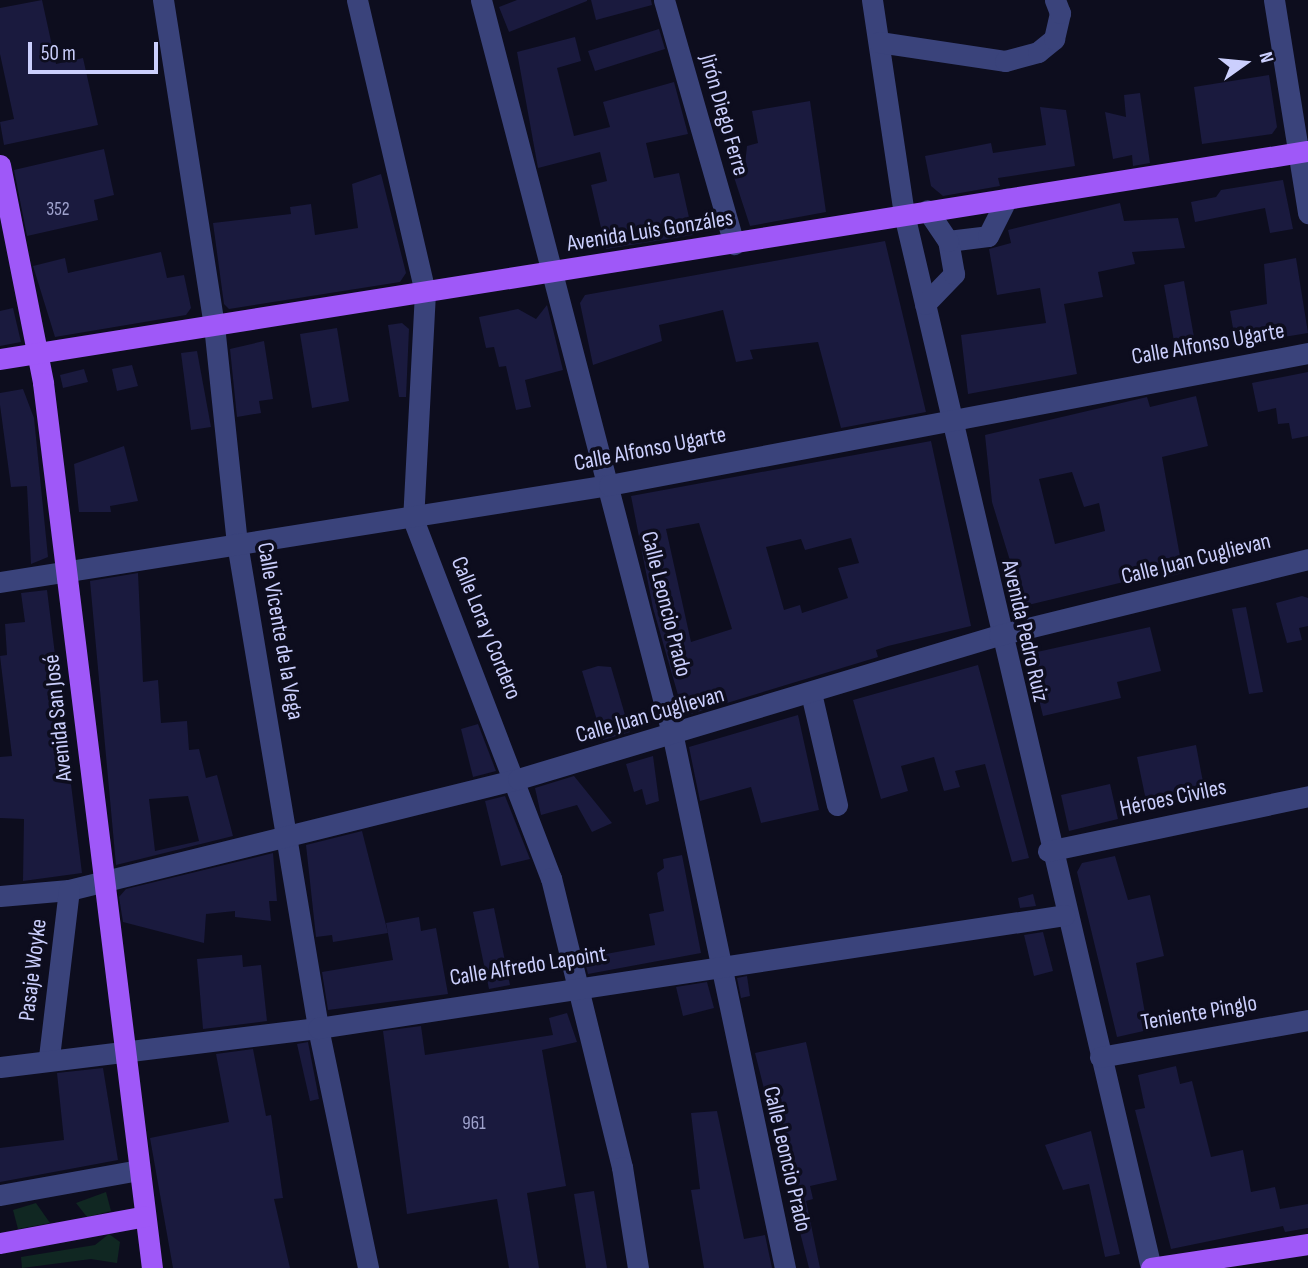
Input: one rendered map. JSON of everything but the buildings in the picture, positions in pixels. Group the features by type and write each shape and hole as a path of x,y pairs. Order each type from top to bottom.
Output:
{"main road":[{"name":"Avenida Luis Gonzáles","path":"0,359 551,274 927,210 1304,152"},
{"name":"Avenida San José","path":"1,175 39,353 68,573 122,1050 152,1268"},
{"path":"0,1242 145,1216"},
{"path":"1151,1268 1308,1244"}],"street":[{"name":"Calle Vicente de la Vega","path":"163,0 214,325 237,543 291,836 318,1028 368,1268"},
{"name":"Calle Lora y Cordero","path":"358,0 425,292 413,519 518,779 578,984 638,1268"},
{"name":"Calle Leoncio Prado","path":"481,0 673,737 717,963 785,1268"},
{"name":"Jirón Diego Ferre","path":"664,0 734,244"},
{"name":"Avenida Pedro Ruiz","path":"872,0 904,214 1048,850 1151,1268"},
{"path":"879,42 1005,61 1038,52 1054,39 1060,13 1055,0"},
{"path":"1274,0 1304,152 1308,213"},
{"path":"910,239 949,246 988,236 1007,198"},
{"path":"925,304 954,274 949,246 927,210"},
{"name":"Calle Alfonso Ugarte","path":"0,582 68,573 237,543 413,519 609,485 951,416 1308,353"},
{"name":"Calle Juan Cuglievan","path":"0,895 69,890 518,779 673,737 999,635 1308,559"},
{"path":"811,693 837,805"},
{"name":"Héroes Civiles","path":"1048,850 1308,796"},
{"name":"Pasaje Woyke","path":"49,1057 69,890"},
{"name":"Calle Alfredo Lapoint","path":"0,1067 49,1057 318,1028 578,984 1065,915"},
{"name":"Teniente Pinglo","path":"1100,1057 1308,1020"},
{"path":"0,1195 139,1170"}],"green space":[{"path":"106,1192 111,1211 87,1217 76,1203"},
{"path":"36,1203 50,1223 18,1229 13,1210"},
{"path":"109,1234 120,1242 117,1263 91,1259 22,1268 21,1257 95,1245"}]}
